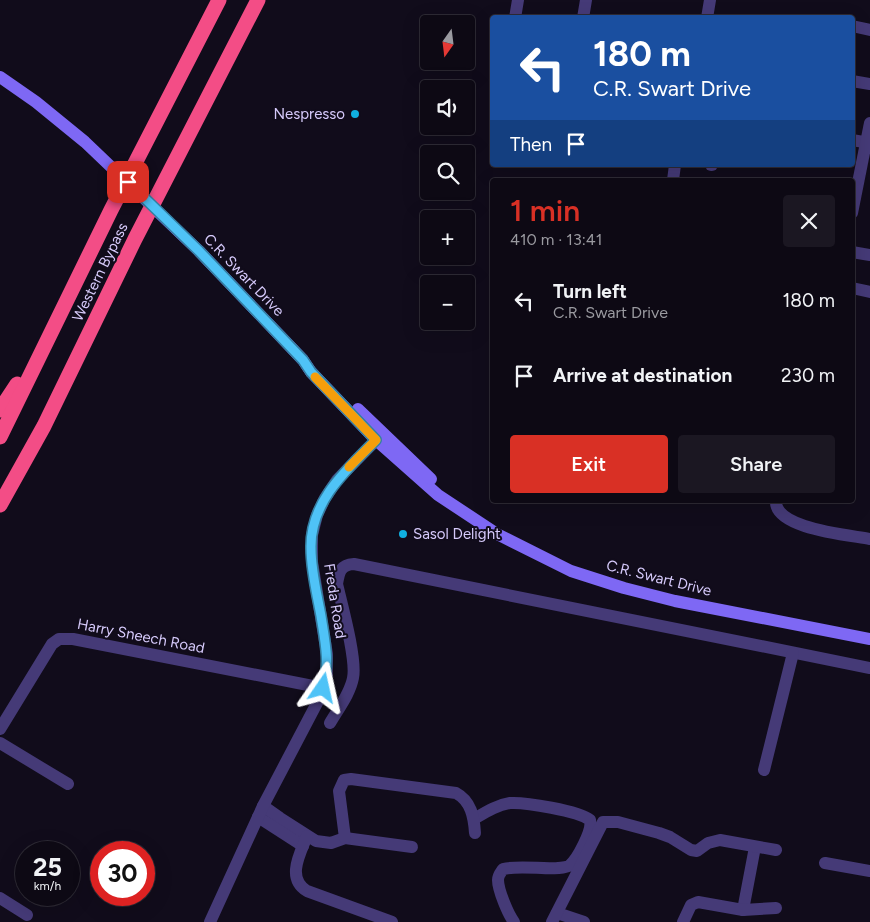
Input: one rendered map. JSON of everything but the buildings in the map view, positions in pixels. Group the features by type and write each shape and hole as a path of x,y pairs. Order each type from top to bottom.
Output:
{"highway":[{"name":"Western Bypass","path":"0,437 112,210 219,0"},
{"name":"Western Bypass","path":"0,505 44,426 135,238 182,151 258,0"},
{"path":"0,410 53,332"},
{"path":"0,513 44,426"}],"street":[{"path":"516,15 518,0"},
{"path":"584,15 586,0"},
{"path":"708,15 710,0"},
{"path":"855,27 870,30"},
{"name":"C.R. Swart Drive","path":"0,77 36,102 85,142 199,251 303,360 311,372 379,437 424,484 497,534 563,567 624,588 676,601 870,638"},
{"path":"855,82 870,84"},
{"path":"855,190 868,142 870,123"},
{"path":"855,140 868,142"},
{"path":"855,194 870,197"},
{"path":"855,252 870,255"},
{"path":"855,289 870,292"},
{"name":"Freda Road","path":"210,922 261,811 323,688 327,674 327,654 312,562 312,535 317,515 325,498 338,480 379,437"},
{"path":"775,503 780,513 802,526 870,539"},
{"path":"330,723 351,687 354,678 353,661 338,584 341,567 346,564 354,564 870,668"},
{"name":"Harry Sneech Road","path":"0,730 52,644 58,639 73,639 323,688"},
{"path":"764,770 793,653"},
{"path":"0,743 68,784"},
{"path":"345,838 339,791 342,783 347,779 456,793 464,797 468,802 474,819 475,833"},
{"path":"474,819 498,806 511,803 525,803 580,814 590,820 590,830 577,858 569,866 560,868 515,866 503,869 498,879 499,887 514,922"},
{"path":"261,811 305,841 331,843 345,838 412,847"},
{"path":"584,922 554,917 603,822 618,822 659,833 670,837 691,850 697,851 708,843 720,840 755,848 776,850"},
{"path":"305,841 295,871 296,880 306,892 392,922"},
{"path":"743,910 755,848"},
{"path":"825,863 870,871"},
{"path":"0,898 27,915"},
{"path":"683,922 691,905 698,902 743,910 776,908"}],"slow traffic":[{"path":"315,377 376,440 349,467"}],"place":[{"name":"Nespresso","path":"355,114"},
{"name":"Sasol Delight","path":"403,534"}],"route":[{"path":"128,182 199,251 376,440 338,480 325,498 317,515 312,535 312,562 328,664 323,688"}]}
